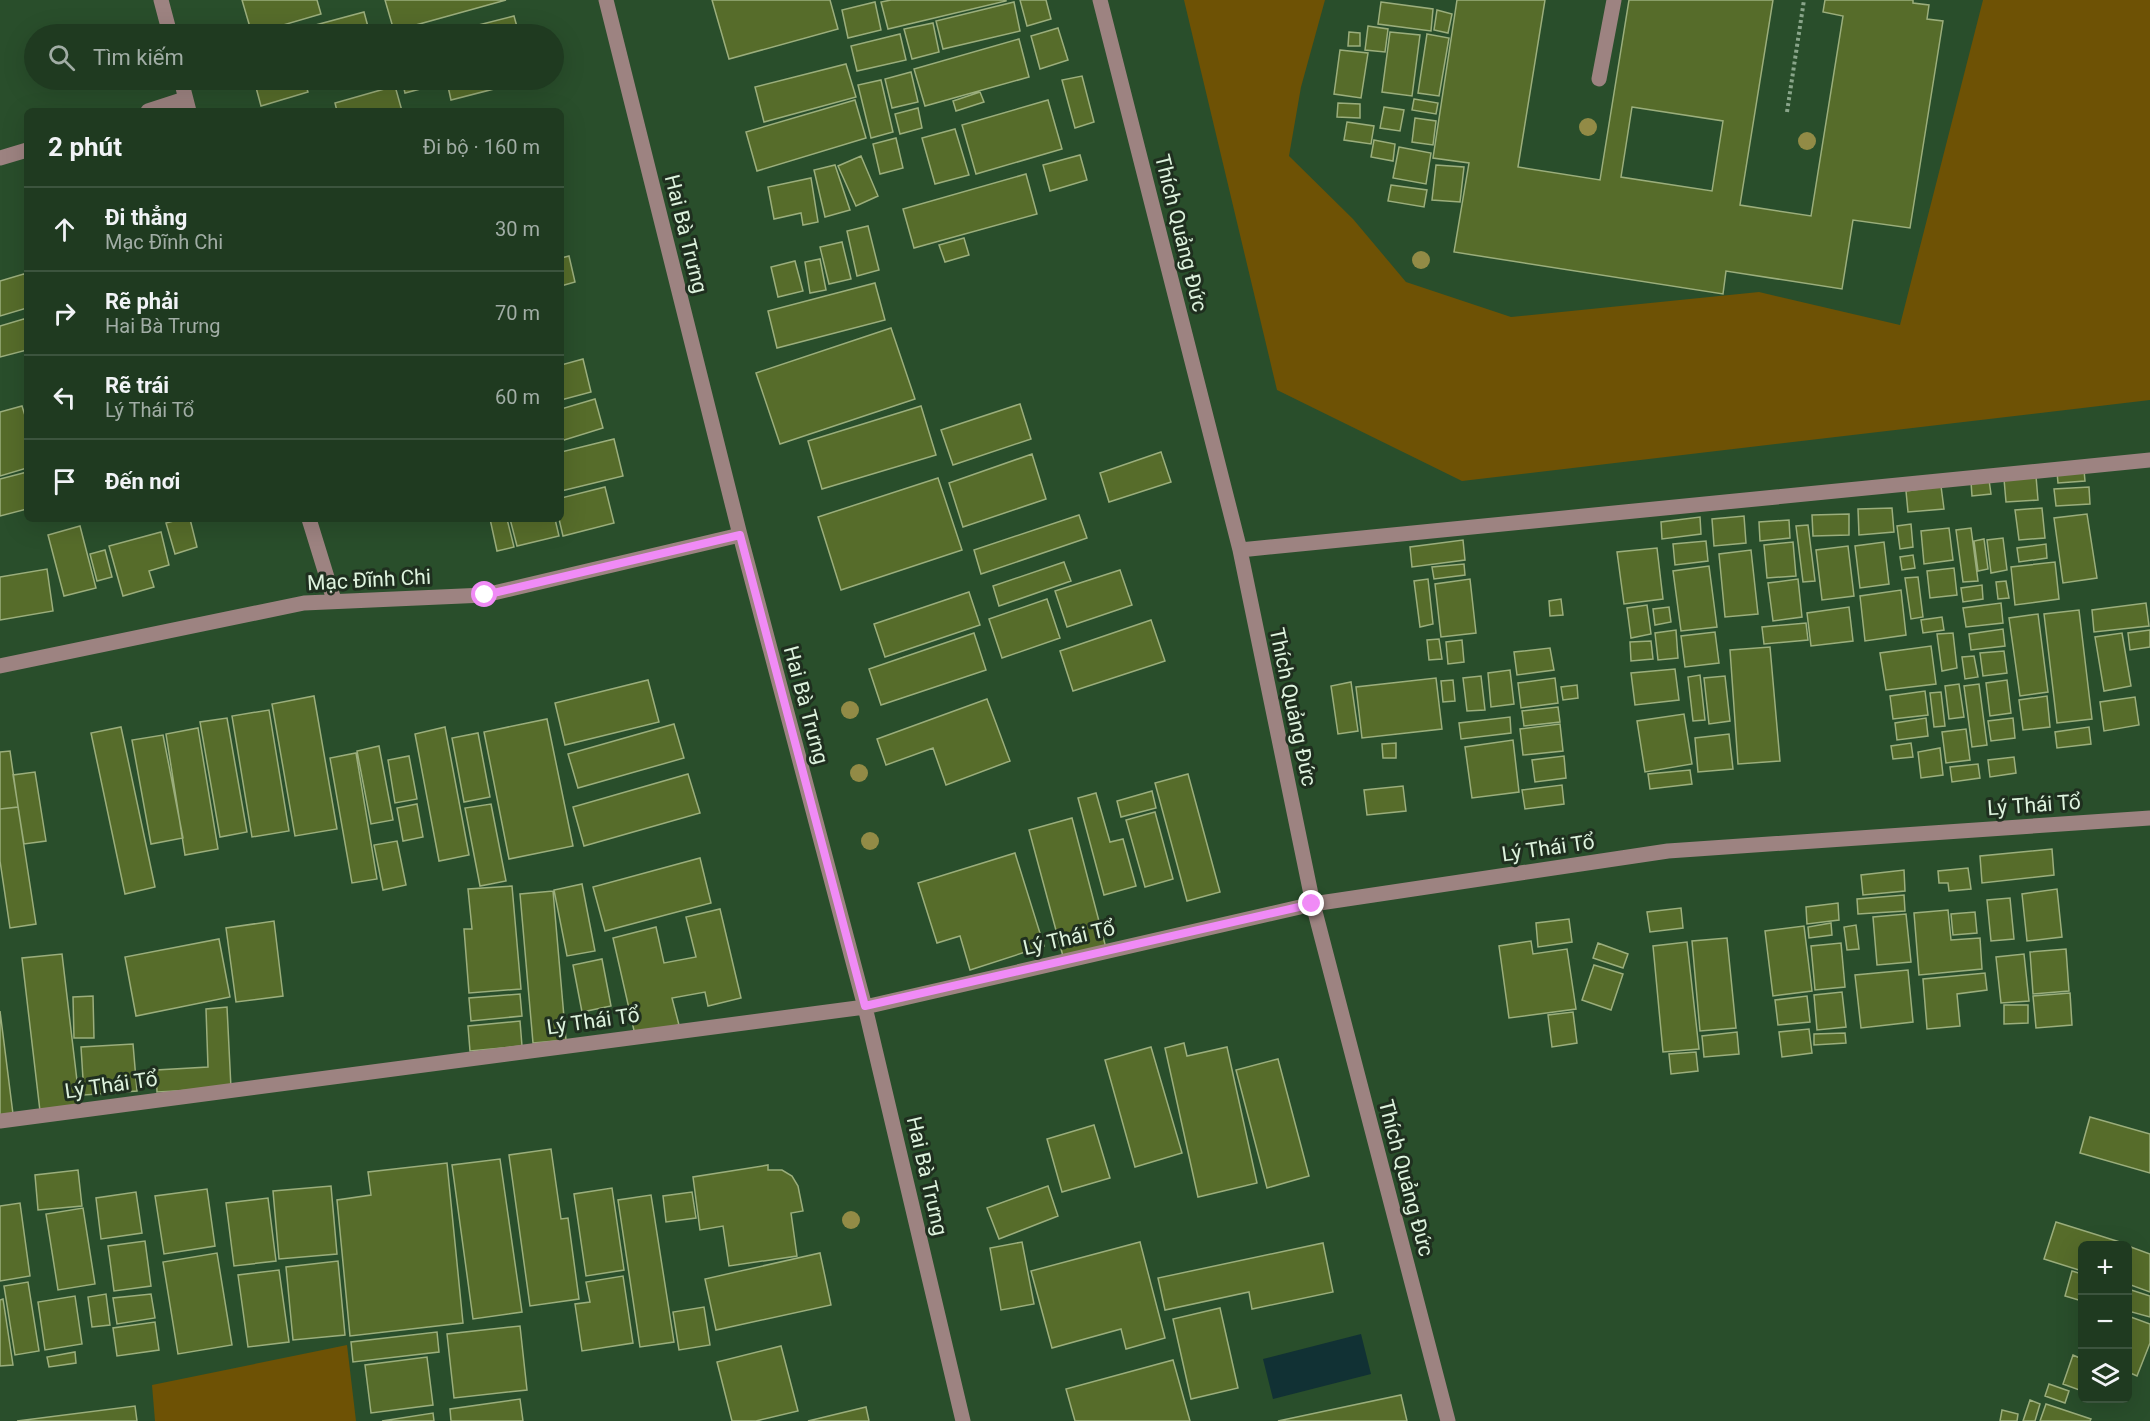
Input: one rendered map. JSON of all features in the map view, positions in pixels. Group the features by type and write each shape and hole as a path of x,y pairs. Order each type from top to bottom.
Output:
{"street":[{"path":"161,0 167,24"},
{"name":"Hai Bà Trưng","path":"606,0 740,535 865,1006 963,1421"},
{"name":"Thích Quảng Đức","path":"1100,0 1240,550 1312,904 1448,1421"},
{"path":"1599,79 1614,0"},
{"path":"167,108 187,105 183,90"},
{"path":"0,158 24,151"},
{"path":"1240,550 2150,460"},
{"path":"310,522 333,600"},
{"name":"Mạc Đĩnh Chi","path":"0,666 304,603 485,595 740,535"},
{"name":"Lý Thái Tổ","path":"0,1121 865,1006 1312,904 1668,851 2150,818"}],"path":[{"path":"1787,112 1804,0"}],"shaded area":[{"path":"1184,0 1325,0 1301,87 1289,156 1353,219 1406,282 1511,317 1759,292 1900,325 1983,0 2150,0 2150,400 1462,481 1277,390"},
{"path":"347,1345 356,1421 155,1421 152,1385"}],"water":[{"path":"1361,1334 1371,1374 1273,1399 1263,1359"}],"building":[{"path":"242,0 317,0 321,14 286,24 249,24"},
{"path":"385,0 506,0 419,24 392,24"},
{"path":"712,0 830,0 838,29 729,59"},
{"path":"891,0 1006,1 888,29 881,2"},
{"path":"1020,0 1046,0 1051,19 1027,26"},
{"path":"1457,0 1545,0 1518,167 1600,180 1629,0 1773,0 1740,205 1811,216 1843,16 1823,12 1825,0 1913,0 1913,3 1929,5 1927,19 1943,21 1910,228 1853,220 1842,289 1726,271 1723,294 1454,252 1469,163 1433,158","holes":["1632,107 1723,121 1712,191 1621,177"]},
{"path":"875,2 881,30 848,38 842,10"},
{"path":"1014,2 1020,31 943,49 936,21"},
{"path":"1381,2 1433,9 1431,31 1378,24"},
{"path":"1437,10 1452,14 1448,33 1434,30"},
{"path":"364,12 367,24 319,24"},
{"path":"514,16 516,24 482,24"},
{"path":"933,23 939,52 912,59 904,29"},
{"path":"1368,26 1388,29 1385,52 1365,50"},
{"path":"1058,28 1068,60 1040,69 1031,36"},
{"path":"1349,32 1360,33 1360,46 1348,46"},
{"path":"1390,32 1420,35 1412,96 1382,92"},
{"path":"900,34 906,60 857,71 851,46"},
{"path":"1427,34 1449,38 1439,96 1418,93"},
{"path":"1019,39 1029,77 925,106 914,69"},
{"path":"1340,50 1368,53 1361,98 1334,94"},
{"path":"846,64 856,97 764,122 755,87"},
{"path":"911,72 918,102 892,108 885,79"},
{"path":"1082,76 1094,122 1075,128 1062,80"},
{"path":"881,80 893,132 871,138 858,85"},
{"path":"257,90 307,90 308,92 261,106"},
{"path":"381,90 396,90 401,108 336,108 335,103"},
{"path":"449,90 490,90 451,100"},
{"path":"980,92 984,102 956,111 953,101"},
{"path":"1414,99 1438,103 1436,114 1412,110"},
{"path":"855,100 866,138 757,171 746,132"},
{"path":"1048,100 1062,149 976,174 962,125"},
{"path":"1338,103 1360,104 1360,118 1337,117"},
{"path":"1384,107 1404,110 1400,131 1380,128"},
{"path":"918,108 922,128 900,134 895,114"},
{"path":"1415,118 1436,121 1433,145 1412,142"},
{"path":"1347,122 1374,126 1371,144 1344,140"},
{"path":"955,129 969,175 935,184 922,138"},
{"path":"896,138 903,168 880,174 873,144"},
{"path":"1374,140 1395,144 1393,161 1371,157"},
{"path":"1399,147 1431,153 1426,184 1393,178"},
{"path":"1080,155 1087,180 1050,191 1043,165"},
{"path":"861,156 878,196 856,206 838,166"},
{"path":"835,165 850,210 825,217 814,170"},
{"path":"1436,165 1464,167 1460,202 1432,200"},
{"path":"1026,174 1037,214 914,248 903,209"},
{"path":"811,178 818,222 803,225 801,213 774,219 768,187"},
{"path":"1391,185 1427,190 1424,207 1388,201"},
{"path":"868,226 879,270 857,276 847,231"},
{"path":"964,238 969,255 945,262 939,245"},
{"path":"842,242 851,279 829,284 820,247"},
{"path":"569,256 575,282 564,285 564,257"},
{"path":"820,259 826,290 810,293 805,262"},
{"path":"795,261 803,291 778,297 771,267"},
{"path":"24,274 24,309 0,316 0,281"},
{"path":"875,283 885,320 777,348 768,311"},
{"path":"24,319 24,351 0,357 0,326"},
{"path":"891,328 915,399 780,444 756,373"},
{"path":"583,359 591,392 564,399 564,364"},
{"path":"595,399 603,428 564,440 564,408"},
{"path":"1020,404 1031,439 953,465 941,430"},
{"path":"22,406 24,469 0,476 0,412"},
{"path":"921,406 936,455 822,489 808,441"},
{"path":"614,439 623,476 564,490 564,451"},
{"path":"1161,452 1171,482 1109,502 1100,473"},
{"path":"1032,454 1046,499 963,527 949,483"},
{"path":"2084,470 2085,481 2058,483 2057,472"},
{"path":"24,473 24,510 0,516 0,479"},
{"path":"2036,476 2038,500 2006,502 2004,479"},
{"path":"938,478 962,550 841,590 818,517"},
{"path":"1989,480 1991,494 1972,496 1971,482"},
{"path":"1941,486 1944,509 1908,512 1906,491"},
{"path":"605,487 614,523 563,536 560,522 564,522 564,497"},
{"path":"2089,487 2090,504 2056,506 2054,489"},
{"path":"1892,508 1894,532 1859,535 1858,509"},
{"path":"2042,508 2045,538 2019,540 2015,510"},
{"path":"1849,514 1849,535 1813,536 1812,515"},
{"path":"2087,514 2097,578 2063,583 2054,518"},
{"path":"1079,515 1087,538 981,574 974,550"},
{"path":"1744,516 1746,543 1714,546 1712,519"},
{"path":"1700,517 1701,534 1662,539 1661,522"},
{"path":"1789,520 1790,538 1760,541 1759,522"},
{"path":"191,522 197,547 175,554 166,523"},
{"path":"491,522 508,522 514,547 497,551"},
{"path":"511,522 556,522 559,536 517,546"},
{"path":"1911,524 1913,547 1900,549 1897,526"},
{"path":"1808,525 1815,581 1803,582 1796,526"},
{"path":"80,526 96,588 64,596 48,535"},
{"path":"1949,528 1953,560 1924,564 1921,531"},
{"path":"1971,528 1978,581 1963,582 1956,530"},
{"path":"161,532 169,565 149,571 154,587 123,596 109,546"},
{"path":"2003,538 2007,570 1991,573 1987,540"},
{"path":"1984,539 1988,569 1978,571 1974,541"},
{"path":"1463,540 1465,560 1412,567 1410,547"},
{"path":"1706,541 1708,561 1675,565 1673,544"},
{"path":"1793,542 1796,576 1767,578 1764,545"},
{"path":"1884,542 1889,584 1860,588 1855,546"},
{"path":"2046,544 2047,558 2019,562 2017,548"},
{"path":"1848,546 1854,596 1822,600 1816,550"},
{"path":"1657,548 1663,599 1624,604 1617,552"},
{"path":"105,550 112,577 97,581 90,554"},
{"path":"1751,550 1758,614 1725,617 1719,554"},
{"path":"1913,555 1915,568 1902,570 1900,557"},
{"path":"1064,562 1071,581 999,606 993,586"},
{"path":"2055,562 2059,599 2015,605 2011,567"},
{"path":"1464,564 1465,575 1434,579 1432,567"},
{"path":"1709,566 1717,627 1681,631 1673,571"},
{"path":"1954,568 1957,595 1930,598 1927,571"},
{"path":"47,569 53,611 0,620 0,577"},
{"path":"1120,570 1132,605 1067,627 1055,591"},
{"path":"1918,577 1923,617 1911,619 1905,578"},
{"path":"1428,579 1433,624 1420,627 1414,581"},
{"path":"1470,579 1476,633 1441,637 1435,584"},
{"path":"1798,579 1802,617 1773,621 1768,583"},
{"path":"2006,581 2009,598 1998,599 1996,582"},
{"path":"1982,585 1983,599 1963,602 1961,588"},
{"path":"1901,590 1906,635 1865,641 1860,596"},
{"path":"969,592 980,625 885,657 874,624"},
{"path":"1047,599 1060,638 1002,658 989,619"},
{"path":"1561,599 1563,615 1550,616 1549,601"},
{"path":"2001,603 2003,623 1966,627 1963,608"},
{"path":"2146,603 2149,626 2094,632 2092,610"},
{"path":"1647,605 1651,634 1631,638 1627,608"},
{"path":"1669,607 1671,622 1655,625 1653,609"},
{"path":"1849,607 1853,641 1811,646 1807,613"},
{"path":"2079,610 2092,719 2057,723 2044,614"},
{"path":"2038,614 2048,692 2020,696 2009,618"},
{"path":"1942,617 1944,630 1923,633 1921,620"},
{"path":"1151,620 1165,661 1073,691 1060,651"},
{"path":"1806,623 1808,640 1764,644 1762,627"},
{"path":"2003,629 2005,646 1971,650 1969,634"},
{"path":"1676,630 1678,658 1658,660 1655,633"},
{"path":"2150,630 2150,647 2130,650 2128,633"},
{"path":"1715,632 1719,663 1685,667 1681,636"},
{"path":"974,633 986,670 881,705 869,669"},
{"path":"1953,633 1957,668 1942,671 1937,634"},
{"path":"2122,633 2131,686 2104,691 2095,637"},
{"path":"1439,639 1442,659 1429,660 1427,640"},
{"path":"1462,640 1464,662 1448,664 1446,642"},
{"path":"1651,641 1653,659 1631,661 1630,642"},
{"path":"1931,646 1936,684 1886,690 1880,653"},
{"path":"1770,647 1780,761 1738,764 1730,650"},
{"path":"1550,648 1554,670 1517,675 1514,652"},
{"path":"2004,651 2007,673 1983,676 1980,653"},
{"path":"1974,656 1978,677 1965,679 1962,657"},
{"path":"1675,669 1679,700 1635,705 1631,673"},
{"path":"1510,670 1514,704 1491,707 1488,673"},
{"path":"1700,675 1705,720 1693,721 1688,677"},
{"path":"1481,676 1485,710 1467,711 1463,678"},
{"path":"1725,676 1730,721 1709,724 1704,678"},
{"path":"1436,678 1442,729 1362,738 1356,687"},
{"path":"1555,678 1558,703 1521,708 1518,683"},
{"path":"648,680 659,722 565,745 555,703"},
{"path":"1453,680 1455,701 1443,702 1441,681"},
{"path":"2007,680 2011,713 1990,716 1986,683"},
{"path":"1351,682 1358,731 1338,734 1331,686"},
{"path":"1959,684 1964,717 1949,719 1945,686"},
{"path":"1979,684 1987,745 1972,747 1964,686"},
{"path":"1577,685 1578,698 1563,700 1561,687"},
{"path":"1925,691 1928,715 1893,719 1890,696"},
{"path":"1941,692 1945,726 1934,727 1930,693"},
{"path":"314,696 337,829 295,836 272,704"},
{"path":"2047,696 2050,727 2023,730 2019,700"},
{"path":"2135,697 2139,725 2104,731 2100,702"},
{"path":"987,699 1010,761 946,785 933,748 886,765 877,739"},
{"path":"1558,707 1560,722 1524,726 1522,711"},
{"path":"269,710 289,831 252,837 232,716"},
{"path":"1684,714 1692,764 1645,772 1637,721"},
{"path":"1510,717 1511,733 1461,739 1459,723"},
{"path":"227,718 247,832 220,837 200,722"},
{"path":"1926,718 1928,736 1897,740 1895,723"},
{"path":"2013,718 2015,738 1991,741 1988,721"},
{"path":"547,719 573,846 509,859 484,732"},
{"path":"674,724 684,758 578,788 568,754"},
{"path":"1560,724 1563,751 1523,755 1520,729"},
{"path":"121,727 155,887 125,894 91,733"},
{"path":"445,727 469,855 439,861 415,734"},
{"path":"2089,727 2091,744 2057,748 2055,732"},
{"path":"198,728 218,849 185,855 166,734"},
{"path":"1966,729 1970,760 1946,763 1942,732"},
{"path":"478,733 490,797 464,802 452,738"},
{"path":"1729,734 1733,769 1698,772 1695,738"},
{"path":"163,735 183,838 151,844 132,740"},
{"path":"1513,740 1519,792 1472,798 1465,747"},
{"path":"1396,743 1396,758 1383,758 1382,744"},
{"path":"1911,743 1913,757 1893,759 1891,746"},
{"path":"379,746 393,820 371,824 357,751"},
{"path":"1940,748 1943,775 1921,778 1918,752"},
{"path":"10,751 18,807 0,809 0,752"},
{"path":"356,753 377,879 352,883 330,758"},
{"path":"409,756 417,799 395,803 388,760"},
{"path":"1564,756 1566,778 1535,782 1532,760"},
{"path":"2014,757 2016,773 1990,777 1988,760"},
{"path":"1978,764 1980,778 1952,782 1950,767"},
{"path":"1690,770 1692,784 1650,789 1648,774"},
{"path":"35,772 46,841 24,844 13,775"},
{"path":"688,774 700,813 584,846 573,807"},
{"path":"1188,774 1220,892 1187,901 1155,783"},
{"path":"1562,785 1564,804 1525,809 1522,790"},
{"path":"1403,786 1406,811 1367,815 1364,790"},
{"path":"1152,791 1156,808 1121,817 1117,801"},
{"path":"1096,793 1110,842 1123,839 1136,886 1104,895 1078,798"},
{"path":"417,804 423,837 403,841 397,808"},
{"path":"491,804 506,881 480,886 465,808"},
{"path":"18,807 36,924 10,928 0,861 0,809"},
{"path":"1155,812 1173,879 1145,887 1126,820"},
{"path":"1072,818 1106,948 1064,960 1029,830"},
{"path":"397,841 406,885 383,890 374,845"},
{"path":"2052,849 2054,875 1982,883 1980,856"},
{"path":"1015,853 1044,946 970,970 960,936 937,943 918,883"},
{"path":"700,858 711,903 605,931 593,887"},
{"path":"1968,868 1971,889 1949,891 1948,883 1939,883 1938,871"},
{"path":"1904,870 1905,891 1863,895 1861,875"},
{"path":"582,884 595,951 567,956 554,890"},
{"path":"512,886 521,989 469,993 464,929 472,929 468,889"},
{"path":"2057,889 2062,937 2027,941 2022,894"},
{"path":"553,891 566,1040 533,1043 520,894"},
{"path":"1904,895 1905,911 1858,914 1857,899"},
{"path":"2010,898 2014,939 1991,941 1987,900"},
{"path":"1838,903 1839,920 1807,924 1806,907"},
{"path":"1681,908 1683,928 1650,932 1647,912"},
{"path":"720,909 741,998 708,1006 705,992 672,998 679,1025 635,1035 613,938 656,927 664,963 696,957 686,917"},
{"path":"1948,910 1951,940 1980,938 1982,969 1919,975 1914,913"},
{"path":"1975,912 1977,933 1953,935 1951,914"},
{"path":"1906,914 1911,962 1877,965 1873,917"},
{"path":"1569,919 1572,942 1538,947 1536,923"},
{"path":"274,921 283,996 236,1002 226,928"},
{"path":"1831,923 1832,935 1809,938 1808,927"},
{"path":"1856,925 1859,949 1847,950 1844,927"},
{"path":"1804,926 1812,991 1773,996 1765,931"},
{"path":"1727,938 1736,1028 1700,1031 1692,941"},
{"path":"219,939 230,997 136,1016 125,957"},
{"path":"1531,941 1533,954 1567,949 1576,1009 1509,1018 1499,946"},
{"path":"1687,942 1699,1049 1663,1052 1653,946"},
{"path":"1598,943 1628,954 1623,968 1593,958"},
{"path":"1841,943 1845,987 1815,990 1811,946"},
{"path":"2066,949 2069,991 2033,994 2030,952"},
{"path":"62,954 80,1106 40,1111 22,958"},
{"path":"2024,954 2029,1001 2001,1003 1996,957"},
{"path":"602,959 611,1006 582,1012 573,965"},
{"path":"1594,965 1623,974 1611,1010 1582,1000"},
{"path":"1908,970 1913,1022 1861,1028 1855,975"},
{"path":"1985,973 1987,990 1957,994 1960,1026 1927,1029 1923,979"},
{"path":"1842,992 1846,1027 1817,1030 1814,995"},
{"path":"2070,993 2072,1025 2036,1028 2033,996"},
{"path":"520,994 522,1016 471,1021 469,998"},
{"path":"93,996 94,1038 74,1038 73,997"},
{"path":"1807,996 1810,1022 1778,1025 1775,1000"},
{"path":"2004,1005 2028,1005 2028,1023 2004,1024"},
{"path":"227,1007 231,1088 157,1092 156,1070 208,1067 206,1009"},
{"path":"0,1011 13,1114 0,1116"},
{"path":"1573,1012 1577,1043 1552,1047 1548,1015"},
{"path":"520,1021 522,1046 470,1051 468,1026"},
{"path":"1809,1029 1812,1053 1782,1057 1779,1032"},
{"path":"1737,1032 1739,1054 1704,1057 1702,1036"},
{"path":"1845,1033 1846,1043 1814,1045 1814,1034"},
{"path":"1184,1043 1187,1056 1227,1047 1257,1183 1198,1197 1165,1048"},
{"path":"133,1044 137,1091 84,1095 81,1047"},
{"path":"1151,1047 1182,1153 1135,1167 1105,1060"},
{"path":"1696,1052 1698,1071 1671,1074 1669,1054"},
{"path":"1278,1059 1309,1176 1267,1188 1236,1070"},
{"path":"2090,1117 2150,1134 2150,1173 2080,1153"},
{"path":"1094,1125 1110,1178 1062,1192 1047,1139"},
{"path":"551,1149 561,1219 568,1218 579,1299 530,1306 509,1155"},
{"path":"500,1159 522,1312 473,1319 452,1165"},
{"path":"447,1163 463,1323 350,1336 337,1200 371,1195 368,1172"},
{"path":"768,1165 768,1170 782,1170 792,1176 798,1186 803,1211 791,1213 797,1256 729,1266 723,1226 700,1230 693,1177"},
{"path":"78,1170 82,1206 38,1210 35,1175"},
{"path":"331,1186 337,1254 279,1259 273,1191"},
{"path":"1048,1186 1058,1216 999,1239 987,1208"},
{"path":"612,1188 624,1270 586,1276 574,1194"},
{"path":"207,1189 215,1246 164,1254 155,1196"},
{"path":"136,1192 142,1233 101,1239 96,1198"},
{"path":"692,1192 696,1218 666,1222 663,1196"},
{"path":"651,1195 674,1342 640,1347 618,1200"},
{"path":"268,1198 276,1261 234,1266 226,1203"},
{"path":"20,1203 30,1276 0,1281 0,1206"},
{"path":"83,1208 95,1284 58,1290 46,1214"},
{"path":"2056,1222 2117,1241 2078,1241 2078,1270 2044,1259"},
{"path":"145,1241 151,1286 114,1291 108,1246"},
{"path":"1022,1242 1034,1304 1001,1310 990,1248"},
{"path":"1140,1242 1165,1338 1126,1349 1121,1329 1052,1348 1031,1271"},
{"path":"1323,1243 1333,1292 1252,1309 1249,1292 1165,1310 1158,1278"},
{"path":"2132,1247 2150,1254 2150,1292 2132,1285"},
{"path":"217,1253 232,1345 178,1354 163,1262"},
{"path":"820,1253 831,1305 716,1330 705,1279"},
{"path":"338,1261 345,1335 293,1340 286,1267"},
{"path":"279,1270 289,1342 248,1347 238,1275"},
{"path":"2072,1271 2078,1273 2078,1300 2065,1296"},
{"path":"623,1276 633,1343 582,1351 575,1304 590,1302 586,1282"},
{"path":"28,1282 39,1351 15,1355 4,1286"},
{"path":"2132,1290 2150,1296 2150,1317 2132,1312"},
{"path":"106,1294 110,1325 92,1327 88,1297"},
{"path":"151,1294 155,1318 117,1324 113,1298"},
{"path":"75,1296 82,1344 45,1350 38,1302"},
{"path":"3,1299 13,1365 0,1366 0,1300"},
{"path":"704,1307 710,1345 679,1350 673,1312"},
{"path":"1220,1308 1238,1388 1191,1399 1173,1319"},
{"path":"2132,1317 2150,1324 2150,1343 2137,1376 2132,1374"},
{"path":"155,1322 159,1350 117,1356 113,1328"},
{"path":"520,1326 527,1390 454,1398 447,1334"},
{"path":"437,1332 439,1352 353,1362 351,1342"},
{"path":"781,1346 798,1411 756,1421 732,1421 717,1362"},
{"path":"75,1352 76,1363 49,1367 47,1357"},
{"path":"2073,1355 2078,1357 2078,1390 2063,1384"},
{"path":"427,1357 433,1405 371,1413 365,1365"},
{"path":"1173,1360 1190,1421 1075,1421 1066,1389"},
{"path":"2049,1384 2069,1391 2065,1403 2045,1396"},
{"path":"1401,1395 1407,1421 1278,1421"},
{"path":"520,1399 523,1421 451,1421 450,1409"},
{"path":"2030,1400 2040,1404 2035,1421 2023,1421"},
{"path":"2046,1404 2091,1419 2090,1421 2040,1421"},
{"path":"135,1406 137,1421 17,1421"},
{"path":"866,1407 869,1421 808,1421"},
{"path":"2002,1410 2018,1414 2017,1421 2000,1421"},
{"path":"433,1413 434,1421 382,1421"}],"route":[{"path":"485,595 740,535 865,1006 1312,904"}]}
